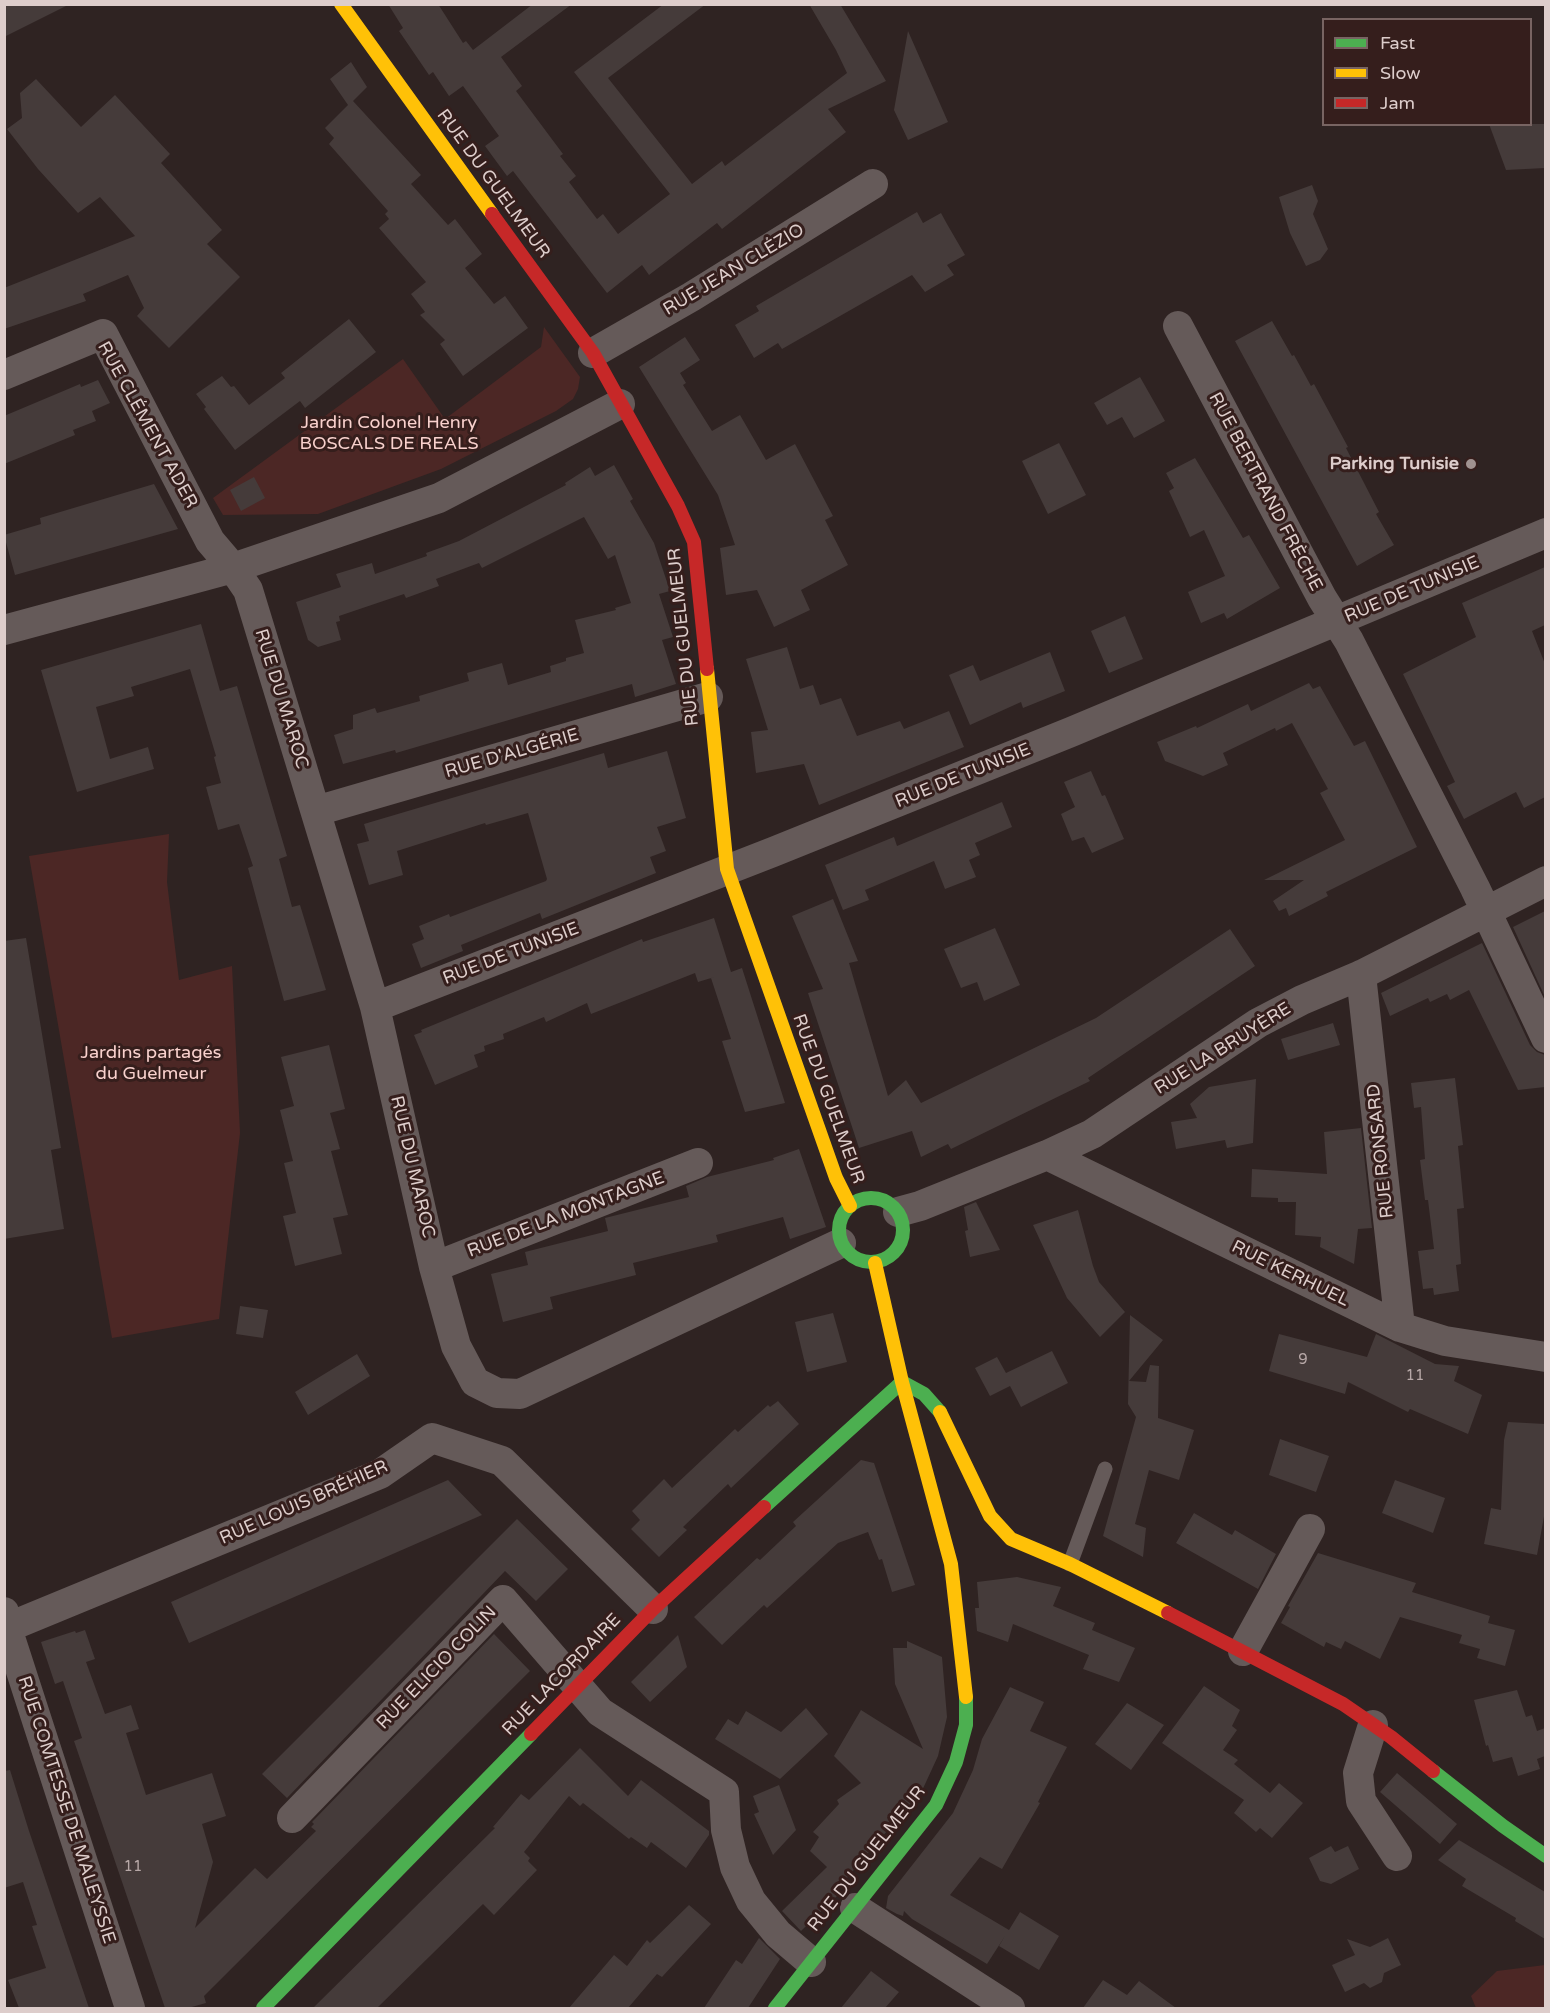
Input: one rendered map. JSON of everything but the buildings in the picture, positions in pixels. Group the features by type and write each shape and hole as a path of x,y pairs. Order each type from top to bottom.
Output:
{"street":[{"name":"RUE DU GUELMEUR","path":"341,4 593,353 678,506 694,542 727,869 836,1178 850,1206"},
{"name":"RUE JEAN CLÉZIO","path":"593,353 691,297 873,184"},
{"name":"RUE BERTRAND FRÈCHE","path":"1178,326 1322,598 1349,640 1475,888 1545,1038"},
{"name":"RUE CLÉMENT ADER","path":"4,375 102,334 210,541 233,568"},
{"path":"4,630 233,568 439,498 620,404"},
{"name":"RUE DE TUNISIE","path":"375,1007 1071,732 1545,533"},
{"name":"RUE DU MAROC","path":"233,568 248,590 375,1007 434,1267 456,1346 475,1382 497,1393 520,1394 841,1243"},
{"name":"RUE D'ALGÉRIE","path":"316,811 708,697"},
{"name":"RUE LA BRUYÈRE","path":"898,1212 920,1206 1047,1155 1092,1134 1258,1023 1302,1000 1361,975 1545,881"},
{"name":"RUE RONSARD","path":"1361,975 1401,1327"},
{"name":"RUE KERHUEL","path":"1047,1155 1401,1327 1445,1341 1545,1357"},
{"name":"RUE DE LA MONTAGNE","path":"434,1267 698,1163"},
{"path":"866,1198 884,1200 898,1212 904,1233 895,1253 875,1263 855,1259 841,1243 839,1223 850,1206 866,1198"},
{"name":"RUE DU GUELMEUR","path":"775,2008 936,1805 956,1762 966,1725 966,1701 951,1564 902,1382 875,1263"},
{"path":"902,1382 924,1394 940,1413 990,1516 1011,1539 1070,1564 1343,1704 1503,1827 1545,1856"},
{"name":"RUE LACORDAIRE","path":"263,2008 653,1609 902,1382"},
{"name":"RUE LOUIS BRÉHIER","path":"5,1623 98,1590 380,1474 432,1438 502,1461 653,1609"},
{"path":"1243,1651 1310,1529"},
{"name":"RUE ELICIO COLIN","path":"292,1818 503,1600 576,1687"},
{"name":"RUE COMTESSE DE MALEYSSIE","path":"5,1623 130,2008"},
{"path":"576,1687 600,1712 724,1792 726,1830 735,1867 750,1901 778,1934 811,1962"},
{"path":"1373,1725 1358,1773 1360,1801 1397,1856"},
{"path":"855,1908 1010,2008"}],"lane":[{"path":"1070,1564 1105,1469"}],"green space":[{"name":"Jardin Colonel Henry BOSCALS DE REALS","path":"544,327 580,377 573,399 556,411 441,469 318,514 223,515 213,498 403,359 445,419 541,347"},
{"name":"Jardins partagés du Guelmeur","path":"169,834 167,882 179,980 232,966 240,1133 219,1319 112,1338 29,856"},
{"path":"1545,1965 1545,2008 1476,2008 1471,1996 1497,1971"}],"traffic: fast":[{"path":"871,1198 889,1204 897,1212 903,1230 897,1248 889,1256 871,1262 853,1256 845,1248 839,1230 845,1212 853,1204 871,1198"},
{"path":"764,1507 902,1382 924,1394 940,1412"},
{"path":"775,2008 936,1805 956,1762 966,1725 966,1697"},
{"path":"263,2008 531,1734"},
{"path":"1433,1771 1503,1826 1546,1856"}],"traffic: slow":[{"path":"341,4 492,214"},
{"path":"707,669 727,869 836,1178 850,1206"},
{"path":"875,1263 902,1382 951,1564 966,1697"},
{"path":"940,1412 990,1516 1011,1539 1070,1564 1168,1613"}],"traffic: jam":[{"path":"492,214 593,353 678,506 694,542 707,669"},
{"path":"531,1734 653,1609 764,1507"},
{"path":"1168,1613 1343,1704 1391,1737 1433,1771"}],"place":[{"name":"Parking Tunisie","path":"1471,464"}]}
